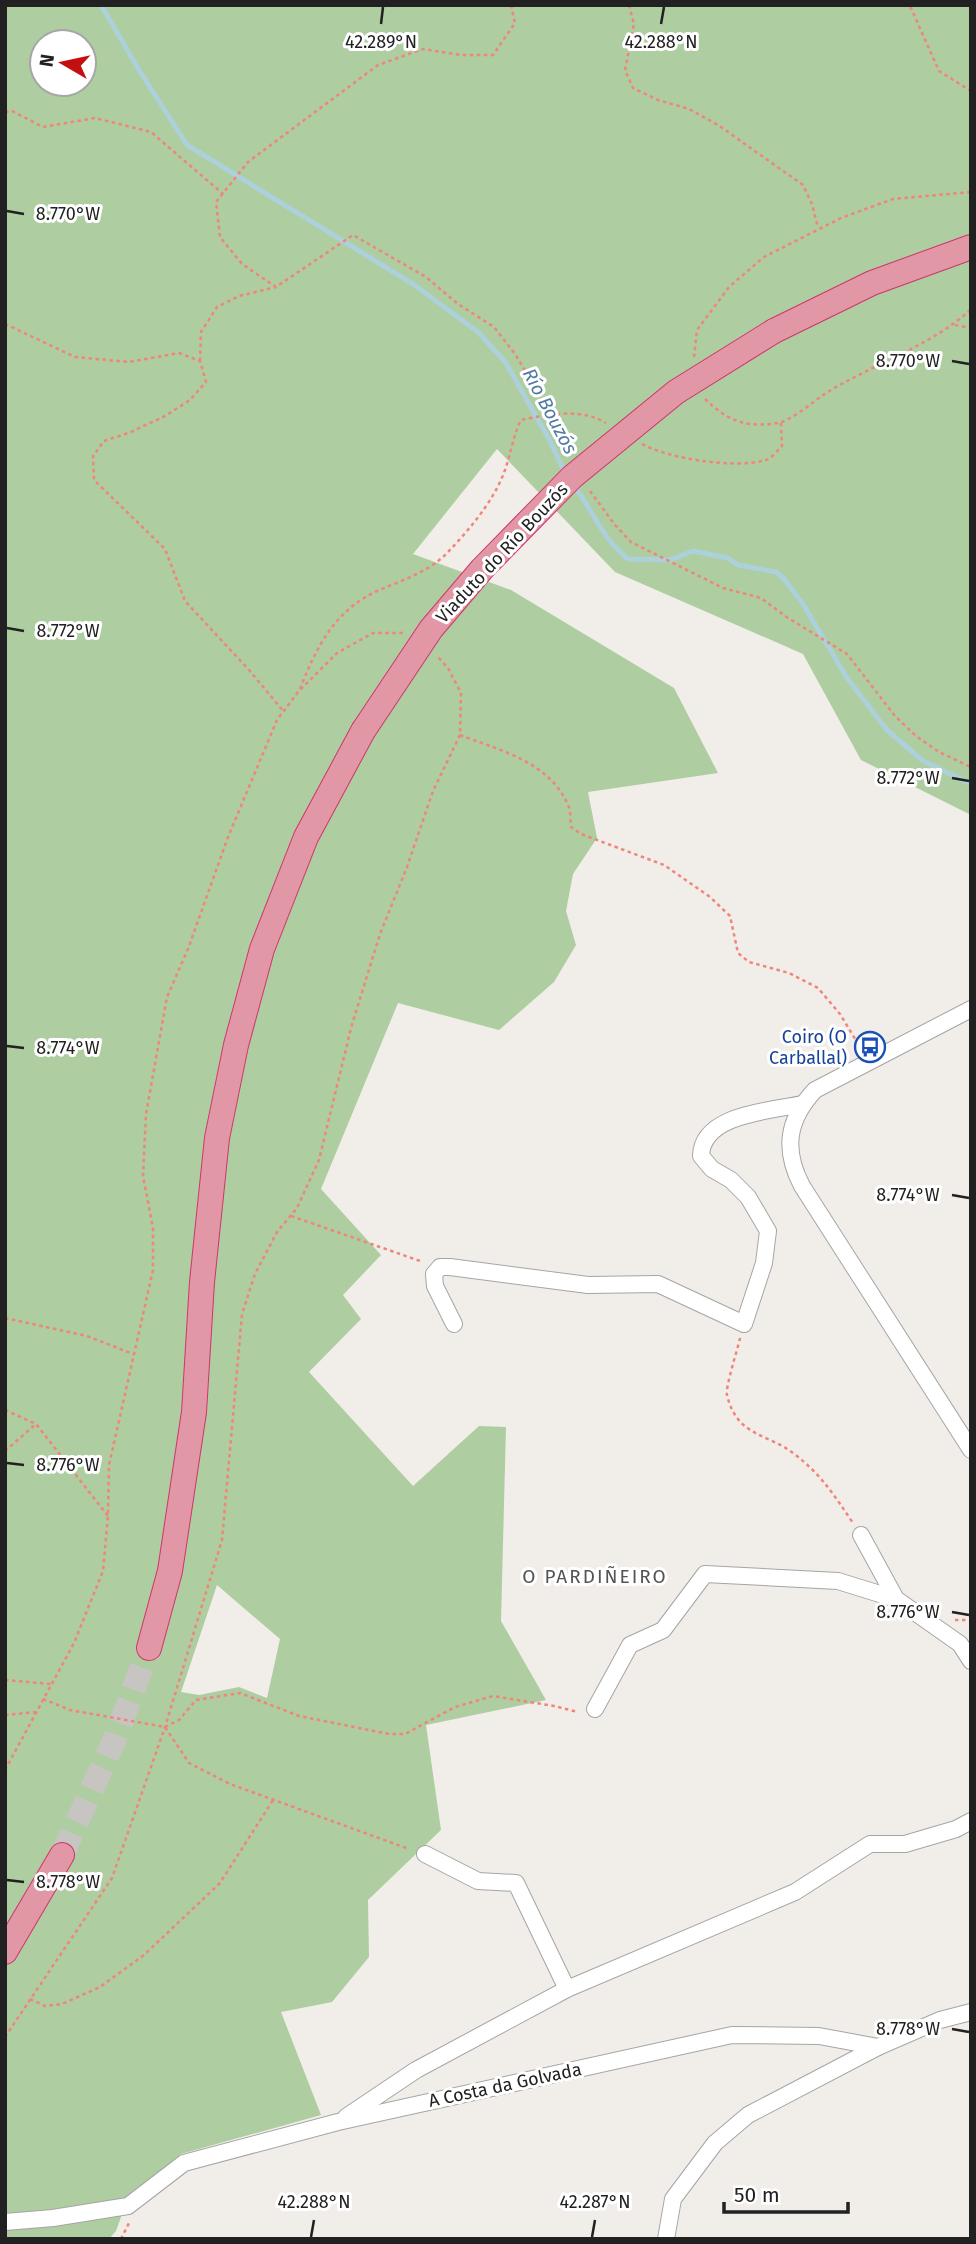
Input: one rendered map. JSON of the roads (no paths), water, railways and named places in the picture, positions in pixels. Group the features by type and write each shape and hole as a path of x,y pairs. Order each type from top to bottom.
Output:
{"highway":[{"name":"Viaduto do Río Bouzós","path":"149,1648 170,1571 194,1412 202,1282 217,1138 236,1045 262,950 306,838 363,731 431,629 482,569 572,477 676,393 774,331 872,283 971,247"},
{"path":"5,1952 62,1854"}],"street":[{"path":"971,1009 815,1090 802,1104 790,1136 790,1154 802,1186 971,1450"},
{"path":"454,1324 435,1286 434,1273 440,1268 450,1267 587,1285 658,1284 744,1324 764,1263 768,1231 748,1197 701,1157 701,1144 711,1131 730,1119 802,1104"},
{"path":"860,1535 897,1599"},
{"path":"595,1709 630,1645 663,1630 705,1574 838,1581 897,1599 960,1644 971,1661"},
{"path":"338,2122 416,2070 567,1989 795,1892 870,1844 905,1844 956,1829 971,1821"},
{"path":"425,1854 478,1881 516,1883 567,1989"},
{"path":"666,2239 673,2199 715,2143 748,2115 878,2047 940,2020 971,2012"},
{"name":"A Costa da Golvada","path":"5,2222 53,2218 128,2206 184,2163 338,2122 733,2035 820,2036 878,2047"}],"waterway":[{"name":"Río Bouzós","path":"101,5 187,145 413,284 478,332 506,363 566,475"},
{"name":"Río Bouzós","path":"574,486 604,533 628,559 670,560 693,551 728,558 738,565 776,572 803,604 847,678 887,730 923,761 971,784"}],"tunnel":[{"path":"62,1855 116,1736 149,1648"}],"place":[{"name":"Coiro (O Carballal)","path":"870,1047"}],"district":[{"name":"O PARDIÑEIRO","path":"595,1576"}]}
